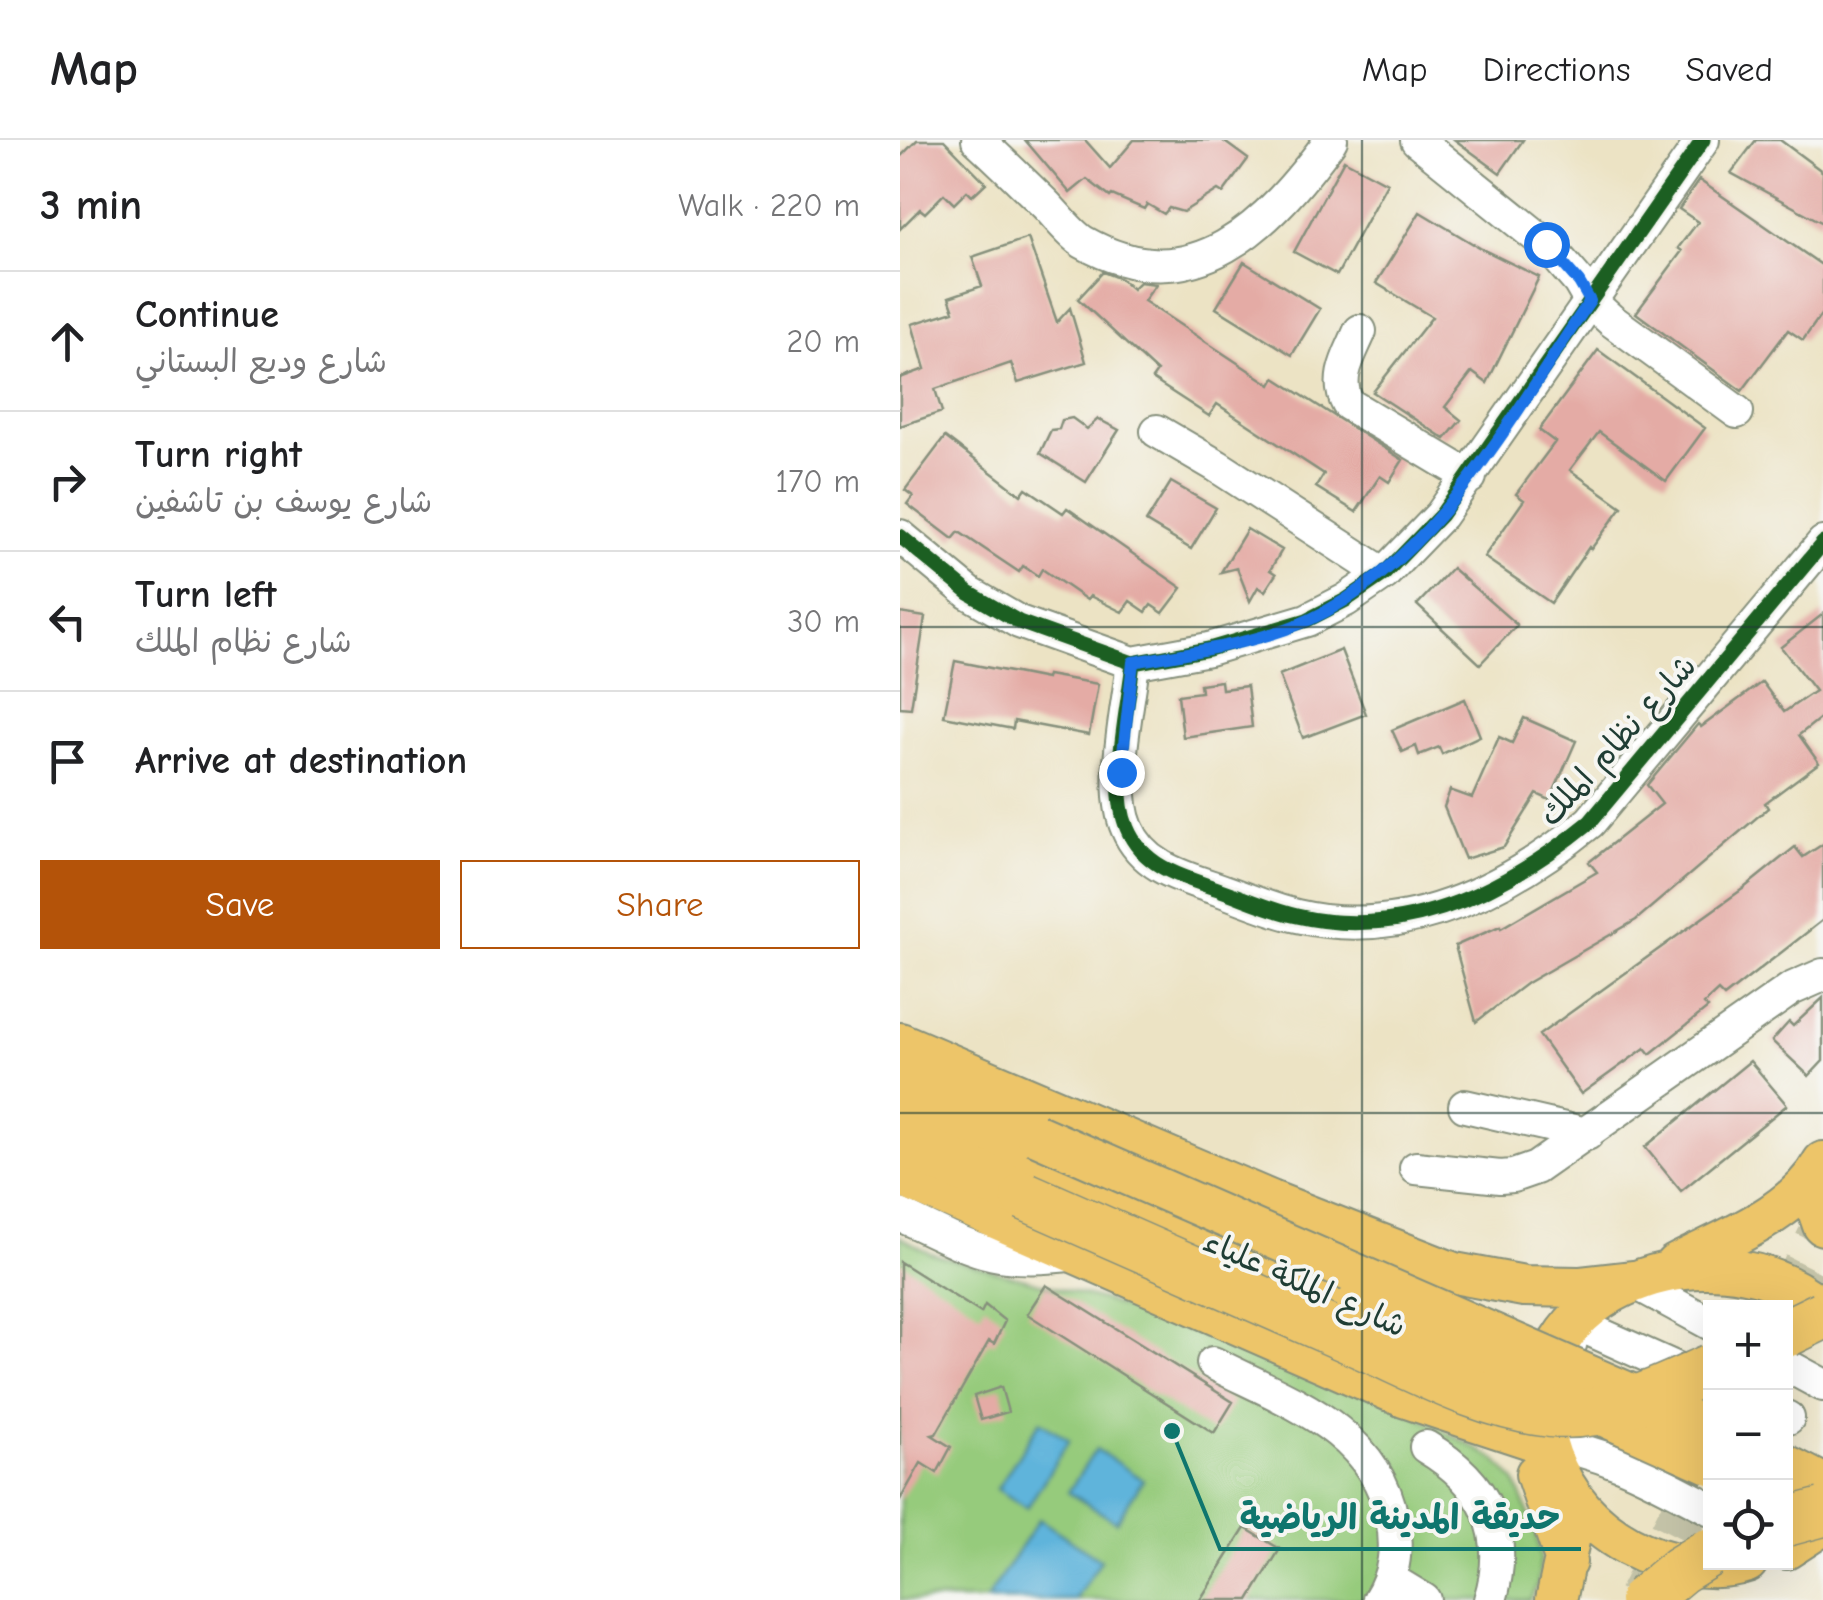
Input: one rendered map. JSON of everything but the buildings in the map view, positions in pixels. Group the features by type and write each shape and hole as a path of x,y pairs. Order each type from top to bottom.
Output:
{"highway":[{"path":"900,1140 1029,1164 1391,1357 1512,1404 1552,1413 1587,1412 1646,1396 1703,1371"},
{"path":"1793,1329 1823,1313"},
{"path":"1794,1546 1823,1509"},
{"path":"1644,1600 1680,1570 1703,1566"}],"main road":[{"path":"900,1043 1272,1201 1454,1273 1524,1286 1579,1286 1695,1266 1734,1268 1771,1277 1808,1297 1823,1313"},
{"name":"شارع الملكة علياء","path":"900,1070 1029,1164 1703,1425"},
{"name":"شارع الملكة علياء","path":"900,1102 1029,1164 1338,1296 1703,1461"},
{"path":"1819,1168 1816,1205 1823,1225"},
{"path":"1561,1581 1531,1439 1540,1414 1543,1381 1555,1350 1601,1299 1761,1220 1819,1168"},
{"path":"900,1176 1404,1397 1531,1439 1574,1502 1608,1534 1648,1556 1703,1565"},
{"path":"1404,1397 1422,1386 1448,1354 1460,1314 1454,1273"},
{"path":"1793,1469 1823,1484"},
{"path":"1561,1581 1574,1502"},
{"path":"1793,1505 1823,1522 1794,1546"},
{"path":"1715,1600 1728,1570"}],"street":[{"path":"978,140 1080,240 1124,260 1167,264 1221,251 1261,224 1331,140"},
{"path":"1417,140 1546,244 1590,301 1737,412"},
{"path":"900,537 969,593 1019,622 1133,662 1209,649 1307,620 1346,600 1409,552 1470,477 1703,140"},
{"path":"1360,330 1342,376 1341,391 1348,404 1470,477"},
{"path":"1157,431 1384,574"},
{"name":"شارع نظام الملك","path":"1133,662 1120,801 1127,830 1144,854 1168,872 1298,916 1352,922 1405,917 1458,904 1507,882 1549,856 1590,822 1823,543"},
{"path":"1416,1168 1513,1176 1536,1168 1791,989 1823,975"},
{"path":"1465,1106 1586,1134"},
{"path":"900,1215 982,1253 1033,1260 1075,1254"},
{"path":"1645,1277 1703,1319"},
{"path":"1703,1381 1575,1324 1565,1368 1569,1387 1703,1451"},
{"path":"1213,1363 1332,1424 1367,1459 1390,1505 1395,1555 1385,1590 1424,1600"},
{"path":"1793,1369 1823,1385"},
{"path":"1531,1439 1613,1459 1703,1504"},
{"path":"1426,1447 1469,1479 1484,1502 1494,1526 1498,1553 1490,1600"},
{"path":"1793,1492 1823,1509"}],"green space":[{"path":"900,1236 930,1253 1109,1302 1394,1403 1495,1459 1515,1481 1536,1531 1541,1559 1538,1584 1530,1600 900,1600"}],"water":[{"path":"1040,1421 1069,1440 1027,1508 997,1489"},
{"path":"1096,1449 1143,1480 1116,1522 1068,1492"},
{"path":"1039,1519 1101,1560 1075,1600 986,1600"}],"tunnel":[{"path":"1790,1300 1823,1234"},
{"path":"1641,1599 1703,1475"}],"cycle path":[{"path":"900,536 969,593 1019,622 1133,663 1209,649 1307,620 1384,574 1441,515 1703,140"},
{"path":"1133,663 1121,747 1120,791 1127,828 1143,852 1178,875 1297,916 1378,922 1454,904 1490,888 1525,869 1590,822 1823,543"}],"place":[{"name":"حديقة المدينة الرياضية","path":"1172,1431"}],"route":[{"path":"1121,772 1133,662 1209,649 1307,620 1384,574 1441,515 1590,301 1546,244"}]}
